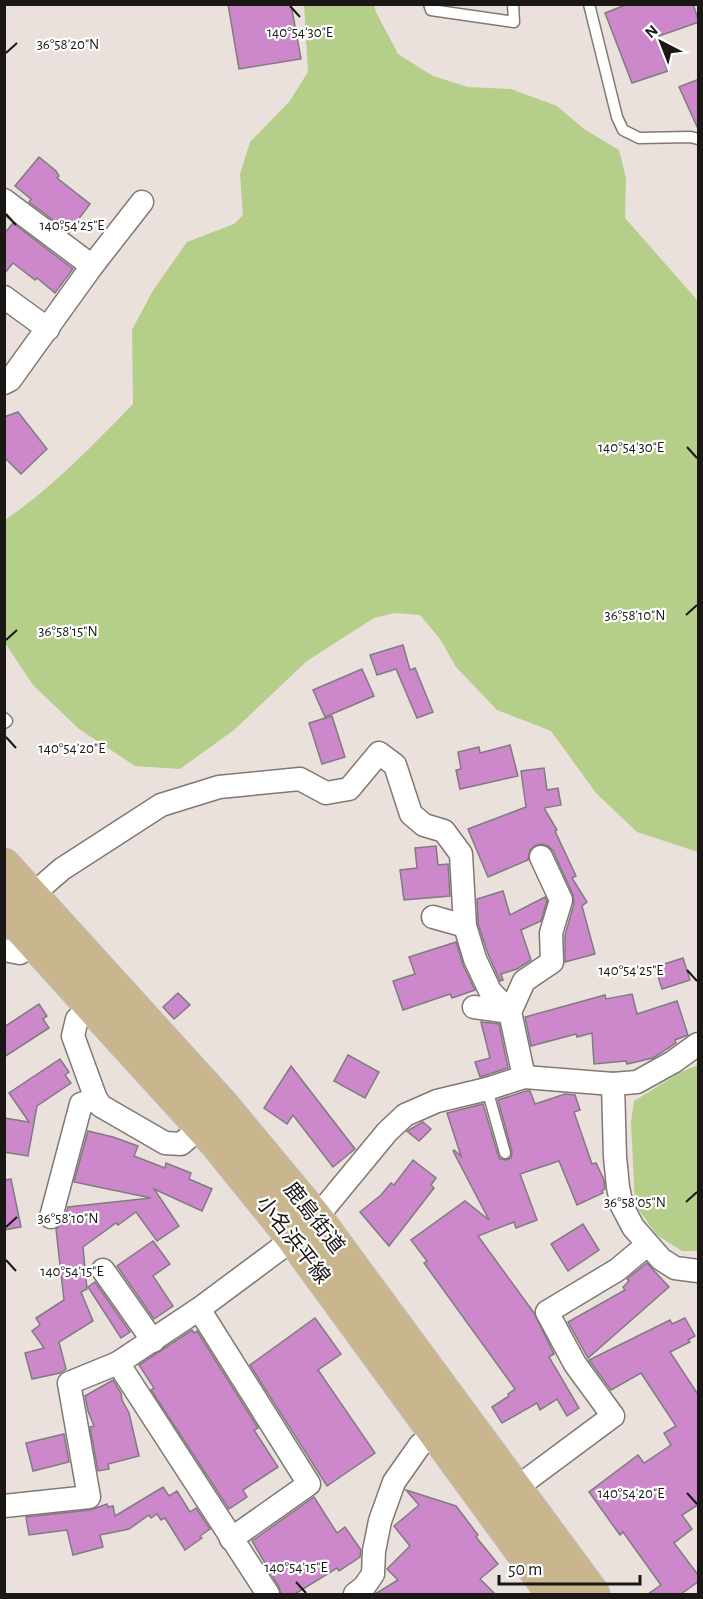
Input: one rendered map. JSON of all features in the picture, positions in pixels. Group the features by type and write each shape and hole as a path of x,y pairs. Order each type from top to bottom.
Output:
{"main road":[{"name":"鹿島街道","path":"4,865 32,938 105,997 212,1116 305,1228 448,1423 516,1488 593,1594"},
{"path":"448,1423 553,1594"}],"street":[{"path":"4,200 92,266"},
{"path":"4,383 10,380 92,266 142,202"},
{"path":"4,297 48,329"},
{"path":"18,903 62,869 161,805 219,787 300,778 326,793 350,789 379,753 395,765 411,813 424,825 444,831 461,854 465,926 475,959 490,992 510,1012 524,1077"},
{"path":"510,1012 524,981 552,962 551,933 561,900 541,857"},
{"path":"433,917 465,926"},
{"path":"105,997 77,1019 73,1036 96,1099 101,1106 165,1143 181,1144 212,1116"},
{"path":"474,1007 510,1012"},
{"path":"4,1506 89,1497 69,1383 118,1363 153,1341 305,1228 387,1132 405,1115 437,1101 524,1077 613,1084 637,1082 699,1044"},
{"path":"613,1084 618,1187 622,1206 633,1227 661,1259 675,1268 699,1270"},
{"path":"51,1217 81,1104 96,1099"},
{"path":"516,1488 613,1416 575,1364 547,1312 616,1270 647,1245"},
{"path":"104,1270 153,1341"},
{"path":"199,1309 309,1484 231,1539"},
{"path":"118,1363 268,1594"},
{"path":"355,1594 364,1587 373,1574 374,1551 380,1521 394,1482 420,1445 448,1423"}],"lane":[{"path":"429,4 431,9 514,22 513,4"},
{"path":"589,4 617,117 623,130 639,138 691,137 699,139"},
{"path":"4,718 7,721 4,723"},
{"path":"487,1089 504,1153"}],"green space":[{"path":"304,5 374,5 398,54 433,76 468,87 511,89 557,106 584,129 619,150 626,178 625,218 698,301 698,852 637,832 596,793 551,731 497,710 456,667 440,639 420,615 395,613 374,618 307,661 234,730 180,769 135,766 79,729 33,685 5,643 5,520 56,480 133,404 132,330 152,292 187,242 234,224 243,215 240,174 250,142 289,102 308,72"},
{"path":"698,1065 698,1251 682,1251 657,1235 635,1205 631,1122 634,1101 681,1072"}],"building":[{"path":"228,4 291,4 301,59 239,69"},
{"path":"628,4 693,4 699,22 656,37 668,71 632,83 605,13"},
{"path":"699,79 699,131 679,87"},
{"path":"39,157 56,171 59,176 57,178 90,204 69,232 29,202 31,199 15,186"},
{"path":"13,223 73,269 55,293 13,263 4,274 4,234"},
{"path":"18,412 47,449 21,474 4,457 4,417"},
{"path":"403,645 410,670 415,668 433,712 417,718 396,669 377,675 370,655"},
{"path":"362,669 374,696 325,717 313,690"},
{"path":"332,716 345,757 322,764 309,723"},
{"path":"510,745 518,776 460,789 456,770 461,769 458,752 479,747 480,753"},
{"path":"544,768 547,790 558,788 561,805 544,808 557,830 555,831 576,876 572,878 587,902 582,906 595,954 565,962 565,935 574,904 573,895 553,851 543,844 536,845 530,850 528,860 488,877 468,829 526,807 521,771"},
{"path":"436,846 438,865 448,864 450,896 404,900 400,870 417,868 415,848"},
{"path":"503,891 510,915 545,897 547,901 541,921 521,930 531,960 517,969 501,974 503,980 500,981 478,924 477,899"},
{"path":"456,942 463,965 475,990 452,998 450,994 403,1010 393,981 415,974 409,957"},
{"path":"683,958 690,980 662,989 655,967"},
{"path":"178,993 190,1005 174,1019 163,1007"},
{"path":"632,994 637,1014 677,1001 688,1035 675,1040 676,1043 653,1058 627,1064 626,1061 594,1064 592,1033 577,1037 576,1034 531,1046 525,1017 605,995 606,999"},
{"path":"39,1004 47,1016 43,1019 49,1028 4,1057 4,1027"},
{"path":"481,1022 499,1024 508,1068 480,1077 475,1062 490,1058"},
{"path":"348,1055 379,1072 365,1098 334,1081"},
{"path":"60,1059 69,1072 65,1075 71,1083 37,1106 28,1156 4,1152 4,1118 29,1122 9,1093"},
{"path":"291,1066 355,1149 333,1167 293,1115 287,1124 264,1108"},
{"path":"530,1091 535,1104 565,1094 575,1095 580,1110 574,1112 592,1164 596,1163 604,1180 605,1189 603,1193 577,1205 559,1161 520,1174 537,1220 516,1228 514,1222 478,1236 534,1313 554,1354 549,1357 579,1408 567,1416 557,1399 540,1410 537,1403 502,1423 492,1407 509,1396 508,1394 515,1389 424,1263 427,1261 411,1240 465,1201 489,1220 453,1151 461,1156 447,1113 483,1104 498,1155 500,1159 506,1160 511,1158 512,1152 498,1100"},
{"path":"423,1122 431,1129 419,1141 407,1131"},
{"path":"88,1131 138,1146 134,1156 165,1168 166,1163 191,1173 189,1179 212,1189 202,1211 154,1189 179,1226 157,1241 136,1212 118,1225 116,1223 83,1247 87,1289 81,1292 93,1321 59,1342 66,1369 60,1373 32,1379 25,1353 44,1348 32,1331 40,1325 36,1318 64,1300 56,1229 64,1221 68,1207 151,1198 74,1182"},
{"path":"413,1160 436,1178 431,1185 434,1188 389,1246 360,1212 381,1195 391,1183 394,1185"},
{"path":"11,1179 21,1227 4,1230 4,1180"},
{"path":"583,1224 599,1250 568,1271 551,1244"},
{"path":"153,1241 170,1264 153,1276 173,1306 154,1319 117,1266"},
{"path":"647,1263 669,1287 588,1358 568,1322 625,1290 623,1287 629,1281 627,1279"},
{"path":"95,1282 130,1332 121,1338 88,1287"},
{"path":"315,1318 341,1354 318,1370 375,1453 327,1486 250,1365"},
{"path":"685,1318 695,1336 688,1340 690,1342 670,1352 699,1396 699,1504 682,1515 692,1529 674,1543 699,1576 699,1581 681,1594 648,1594 661,1585 623,1532 620,1535 589,1492 638,1455 644,1463 671,1445 664,1433 676,1426 641,1373 611,1390 589,1360 670,1320 672,1324"},
{"path":"192,1330 194,1333 197,1331 258,1428 254,1430 278,1467 243,1490 247,1497 229,1509 151,1390 154,1388 139,1365"},
{"path":"113,1380 129,1413 139,1456 108,1464 109,1469 98,1471 90,1427 94,1426 85,1396"},
{"path":"64,1434 69,1462 33,1471 26,1443"},
{"path":"163,1487 169,1496 177,1491 190,1512 196,1508 210,1529 185,1550 165,1518 161,1520 157,1514 151,1518 149,1515 129,1529 100,1535 103,1547 73,1555 67,1530 29,1535 26,1517 90,1510 107,1504 108,1507 113,1506 115,1516"},
{"path":"406,1490 456,1506 478,1535 476,1537 498,1564 480,1579 495,1594 375,1594 398,1580 387,1569 410,1546 394,1526 419,1505"},
{"path":"314,1497 337,1533 345,1527 361,1550 360,1557 339,1571 337,1568 295,1594 281,1594 252,1541"}]}
